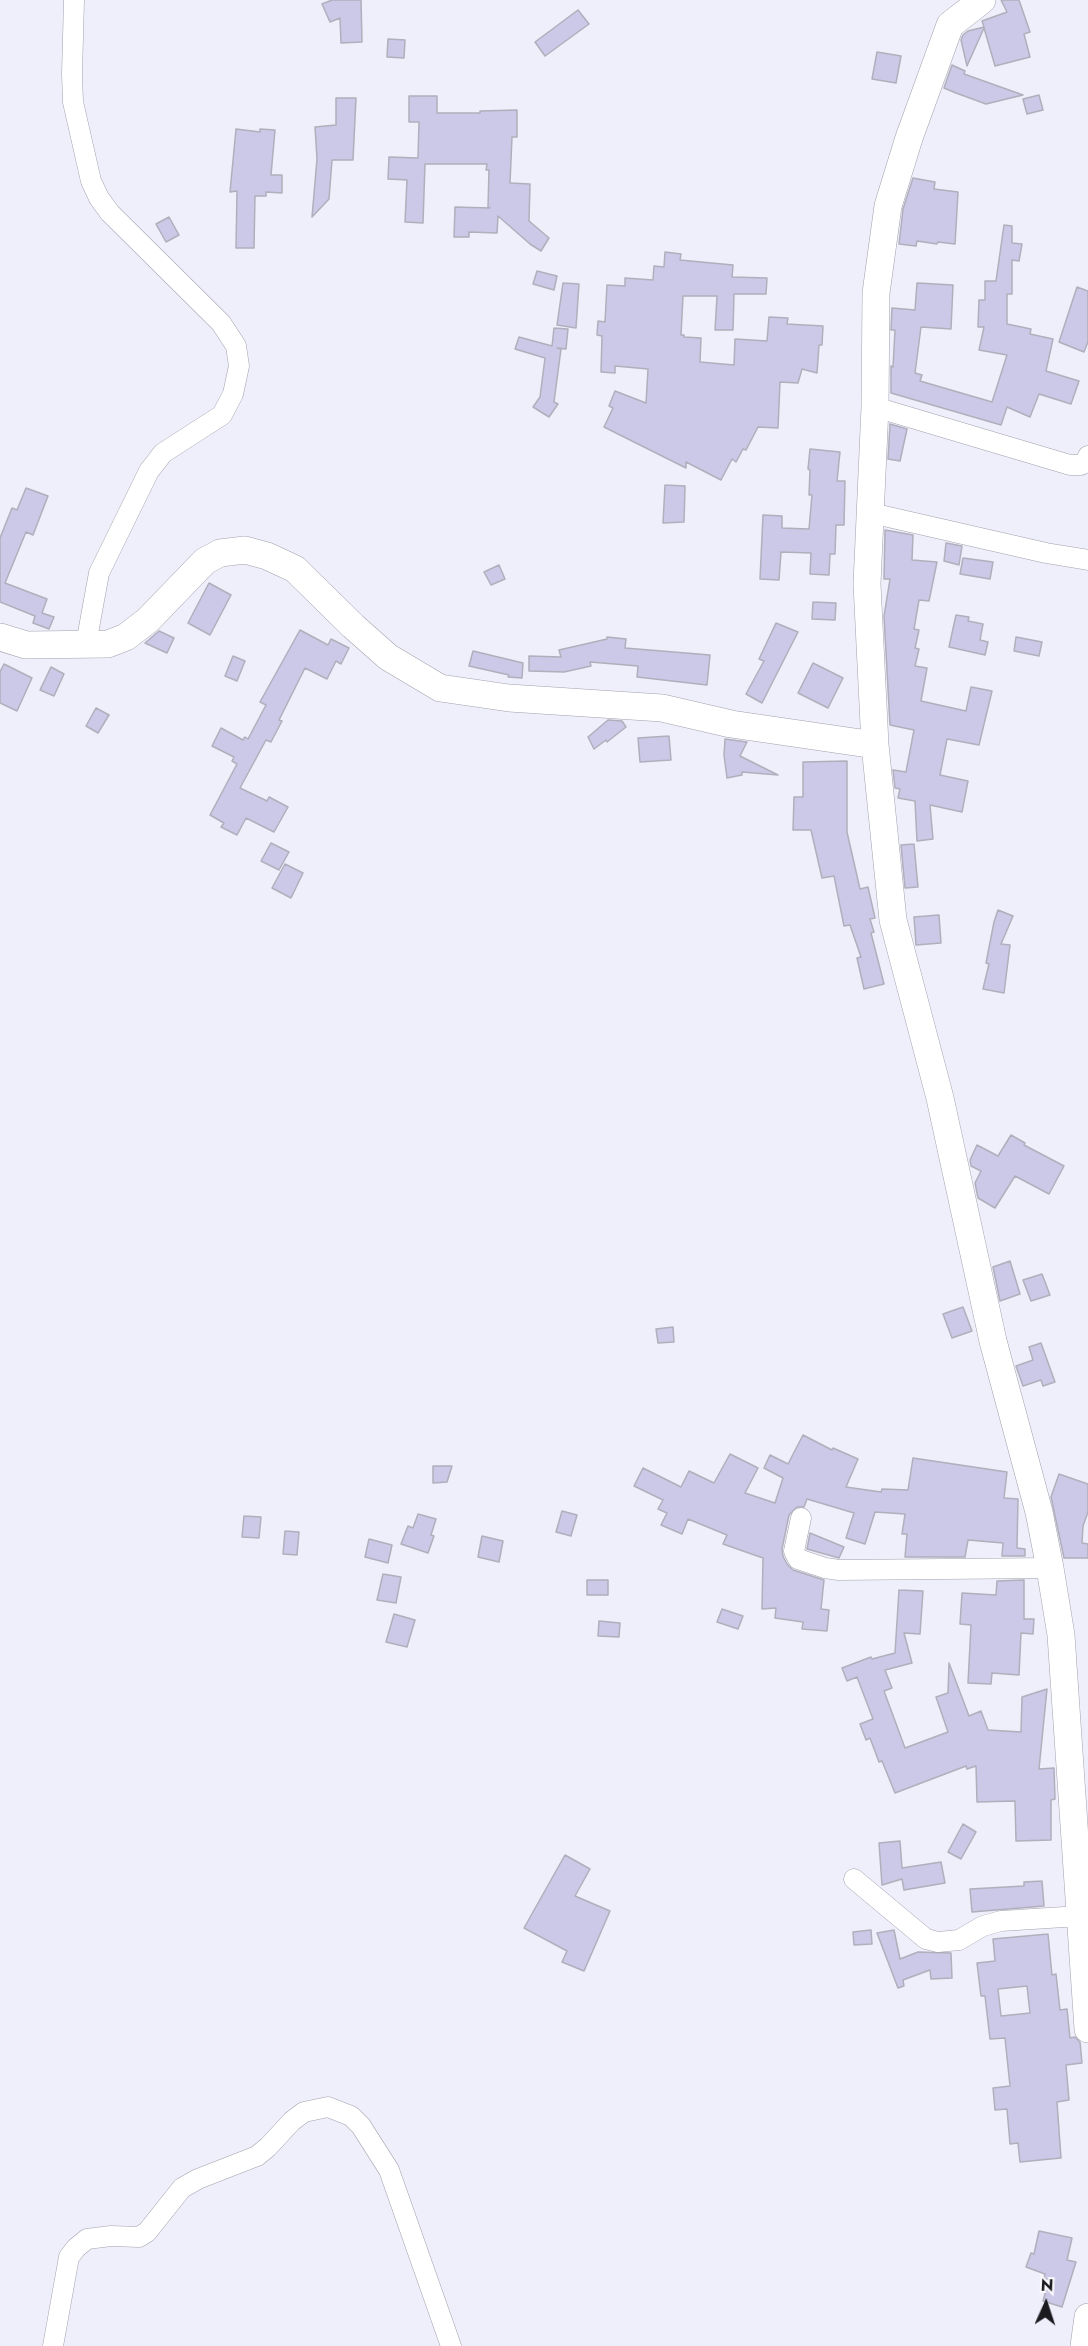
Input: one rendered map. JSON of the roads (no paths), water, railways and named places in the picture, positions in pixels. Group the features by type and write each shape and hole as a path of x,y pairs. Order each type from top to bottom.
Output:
{"street":[{"path":"74,0 73,102 86,164 95,189 110,213 221,323 236,346 239,366 233,394 222,415 163,453 148,471 99,573 86,644"},
{"path":"982,0 950,25 909,138 888,206 876,293 875,408 867,584 875,745 893,920 940,1098 993,1341 1039,1512 1050,1568 1061,1635 1088,2030"},
{"path":"875,408 1070,465 1081,465 1088,456"},
{"path":"871,513 1046,553 1088,560"},
{"path":"0,637 26,645 108,644 126,637 148,620 205,561 220,553 245,550 267,556 295,569 353,627 388,657 440,688 509,698 662,708 731,724 875,745"},
{"path":"801,1518 794,1551 798,1559 825,1568 839,1570 1050,1568"},
{"path":"854,1879 926,1938 938,1942 959,1940 983,1926 1001,1921 1080,1916"},
{"path":"52,2346 69,2257 76,2248 87,2239 111,2236 139,2237 147,2232 182,2188 198,2179 257,2156 304,2112 328,2107 351,2116 361,2126 389,2170 451,2346"},
{"path":"1084,2346 1088,2317"}]}
